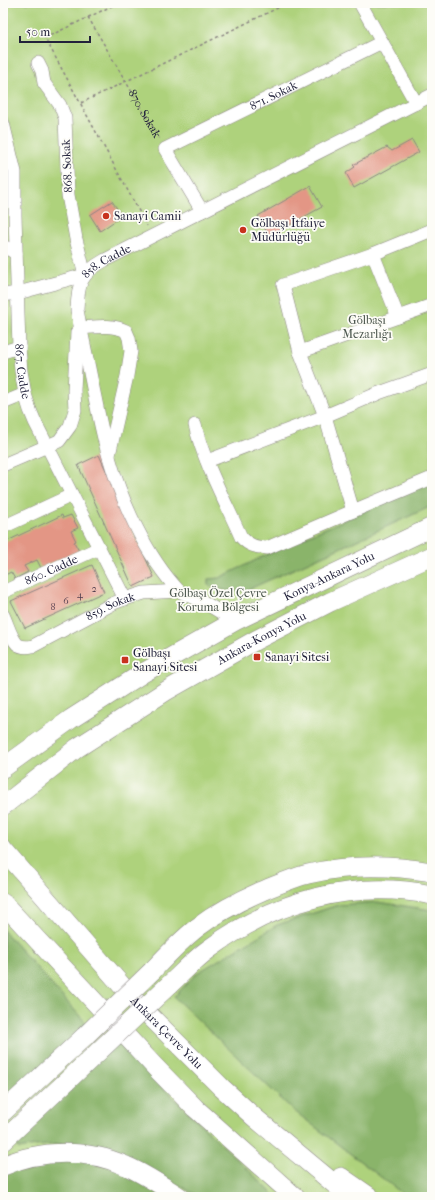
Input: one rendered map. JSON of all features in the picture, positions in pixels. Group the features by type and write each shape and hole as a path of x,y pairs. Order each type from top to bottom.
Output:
{"highway":[{"name":"Konya-Ankara Yolu","path":"3,768 71,719 143,673 235,621 432,527"},
{"name":"Ankara-Konya Yolu","path":"3,806 77,748 166,691 256,640 330,602 432,556"},
{"name":"Ankara Çevre Yolu","path":"3,849 136,1002 222,1088 254,1117 350,1197"},
{"path":"3,1112 85,1036 198,927 226,908 277,885 328,870 357,866 383,866 432,872"},
{"path":"3,1141 208,949 241,927 274,911 306,900 331,894 360,890 384,889 418,892 432,895"},
{"path":"3,903 195,1108 295,1197"},
{"path":"254,1117 294,1143 370,1197"},
{"path":"3,1166 36,1156 63,1153 87,1155 111,1160 126,1166 147,1176 180,1197"}],"street":[{"path":"360,3 416,103"},
{"name":"871. Sokak","path":"165,148 382,42"},
{"name":"868. Sokak","path":"38,63 42,72 44,83 60,105 65,118 68,195 76,239 85,275"},
{"name":"858. Cadde","path":"179,591 169,580 146,545 130,514 109,457 80,322 77,295 80,282 93,267 105,260 432,95"},
{"name":"867. Cadde","path":"3,123 15,172 19,347 25,394 30,410 47,446 125,599"},
{"name":"870. Sokak","path":"165,148 202,211"},
{"path":"353,511 325,416 300,352 283,285 373,254 432,230"},
{"path":"3,246 16,252"},
{"path":"373,254 398,317"},
{"path":"3,295 18,293 85,275"},
{"path":"300,352 432,305"},
{"path":"3,465 59,441 70,426 75,410 74,390 80,322 101,326 114,326 126,331 129,338 131,351 109,457"},
{"path":"3,352 19,347"},
{"path":"207,461 325,416 379,393 432,374"},
{"path":"3,403 25,394"},
{"path":"195,425 207,461 241,537 246,543 253,546 268,548 432,478"},
{"path":"3,527 72,496"},
{"name":"860. Cadde","path":"3,592 99,548"},
{"name":"859. Sokak","path":"3,615 18,644 27,648 125,599 144,593 179,591 196,598 235,621"}],"path":[{"path":"118,3 45,38 148,226"},
{"path":"81,103 288,3"},
{"name":"870. Sokak","path":"88,17 165,148"}],"green space":[{"name":"Gölbaşı Özel Çevre Koruma Bölgesi","path":"3,3 432,3 432,1197 3,1197"},
{"path":"432,482 432,506 245,591 226,590 208,585 208,579 219,578 289,544"},
{"path":"377,902 432,910 432,1197 407,1197 293,1110 174,997 197,973 277,925 338,905"},
{"path":"3,930 86,1023 3,1105"},
{"path":"117,1043 276,1197 200,1197 122,1154 88,1145 61,1144 19,1149 12,1137"},
{"path":"87,1155 180,1197 3,1197 3,1166"}],"building":[{"path":"412,140 419,152 354,188 346,173 355,167 353,165 387,147 392,151"},
{"path":"310,186 322,207 269,236 258,216"},
{"name":"Sanayi Camii","path":"112,201 122,216 100,231 90,215"},
{"path":"99,455 154,577 133,587 78,465"},
{"path":"62,515 63,518 71,515 78,528 71,531 76,541 74,542 79,551 41,568 37,560 24,566 28,572 15,579 11,572 3,576 3,543"},
{"path":"92,565 104,592 25,628 11,601"}],"place":[{"name":"Sanayi Camii","path":"106,216"},
{"name":"Gölbaşı İtfaiye Müdürlüğü","path":"243,230"},
{"name":"Sanayi Sitesi","path":"257,657"},
{"name":"Gölbaşı Sanayi Sitesi","path":"125,660"}],"park label":[{"name":"Gölbaşı Mezarlığı","path":"367,327"}]}
